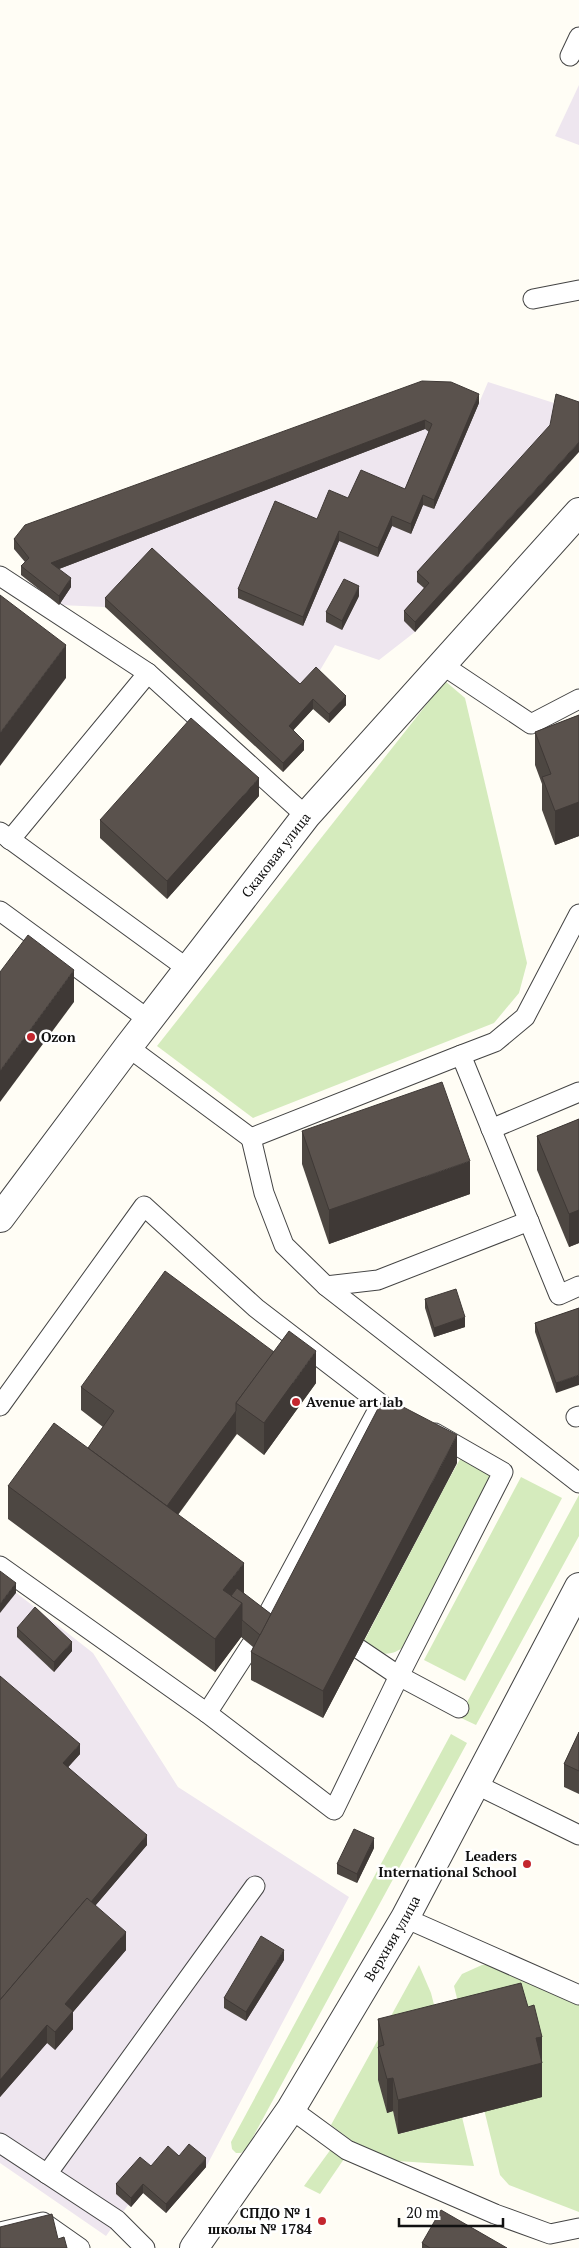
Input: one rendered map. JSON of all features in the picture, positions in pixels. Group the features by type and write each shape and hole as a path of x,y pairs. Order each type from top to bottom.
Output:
{"street":[{"name":"Скаковая улица","path":"0,1218 128,1046 306,816 579,512"},
{"name":"Верхняя улица","path":"194,2248 291,2108 405,1918 579,1588"}],"lane":[{"path":"570,56 579,37"},
{"path":"534,298 579,290"},
{"path":"0,576 148,673 306,816"},
{"path":"441,664 531,724 579,699"},
{"path":"148,673 5,836 188,969"},
{"path":"0,911 149,1020"},
{"path":"251,1138 495,1042 525,1018 579,914"},
{"path":"128,1046 251,1138 264,1193 284,1245 326,1286 579,1484"},
{"path":"460,1055 558,1295 579,1286"},
{"path":"491,1129 579,1092"},
{"path":"0,1406 144,1206 256,1308 381,1404 399,1413"},
{"path":"326,1286 378,1280 529,1221"},
{"path":"262,1625 381,1404"},
{"path":"0,1566 207,1713 334,1810 399,1676 503,1472 416,1423"},
{"path":"207,1713 252,1645"},
{"path":"359,1650 399,1676 459,1708"},
{"path":"475,1784 579,1835"},
{"path":"47,2174 256,1886"},
{"path":"405,1918 579,1995"},
{"path":"291,2108 347,2150 495,2214 546,2241 579,2228"},
{"path":"0,2143 117,2220 145,2248"},
{"path":"0,2232 43,2222 80,2248"}],"shaded area":[{"path":"579,85 579,145 555,136"},
{"path":"488,382 579,411 415,632 379,660 335,645 316,677 300,694 105,607 59,605 21,575 29,567 14,549 25,535 479,403"},
{"path":"0,1580 93,1653 178,1787 349,1897 206,2167 166,2213 143,2193 131,2207 128,2205 106,2236 0,2163"}],"green space":[{"path":"445,681 465,698 527,963 519,993 494,1023 253,1118 157,1046"},
{"path":"468,1445 501,1463 405,1646 394,1652 384,1654 361,1647 445,1486"},
{"path":"521,1477 562,1498 465,1681 424,1660"},
{"path":"579,1495 579,1536 476,1725 459,1717"},
{"path":"451,1734 467,1743 247,2148 241,2153 236,2153 232,2149 231,2142"},
{"path":"419,1965 431,1993 442,2036 379,2080 387,2112 393,2111 399,2134 462,2117 474,2166 397,2161 352,2141 331,2125"},
{"path":"482,1965 491,1965 579,2002 579,2212 509,2185 500,2175 454,1986 462,1974"},
{"path":"331,2149 346,2156 320,2194 304,2186"}],"building":[{"path":"422,381 451,382 479,394 434,500 423,495 411,524 392,516 378,548 339,531 303,617 238,589 275,501 317,519 329,490 348,498 361,470 405,489 432,424 425,420 51,563 71,578 59,596 21,566 29,558 14,539 25,525"},
{"path":"556,394 579,402 579,442 415,622 404,611 429,583 417,572 550,425"},
{"path":"152,548 300,684 316,667 346,696 329,714 313,699 289,726 304,741 283,763 105,598"},
{"path":"344,579 359,586 342,621 326,612"},
{"path":"0,595 66,645 0,733"},
{"path":"579,715 579,802 555,811 542,777 551,774 535,732"},
{"path":"191,718 259,778 167,881 100,820"},
{"path":"28,935 74,970 0,1071 0,972"},
{"path":"442,1082 470,1161 329,1210 302,1131"},
{"path":"579,1119 579,1210 569,1214 537,1136"},
{"path":"165,1271 274,1352 236,1403 236,1411 167,1506 88,1448 114,1411 81,1387"},
{"path":"456,1289 465,1317 434,1328 425,1299"},
{"path":"579,1308 579,1375 556,1383 535,1323"},
{"path":"289,1331 316,1351 264,1423 236,1403"},
{"path":"384,1397 457,1435 323,1691 251,1652"},
{"path":"54,1423 244,1563 223,1590 242,1603 215,1639 8,1486"},
{"path":"0,1571 16,1583 0,1604"},
{"path":"237,1588 271,1614 260,1635 242,1620 242,1603 231,1596"},
{"path":"35,1607 72,1642 54,1662 17,1628"},
{"path":"0,1676 80,1744 63,1763 147,1835 91,1902 87,1898 0,2000"},
{"path":"579,1732 579,1771 564,1764"},
{"path":"354,1829 374,1838 357,1874 337,1864"},
{"path":"87,1898 126,1932 65,2004 73,2011 55,2032 47,2025 0,2080 0,2000"},
{"path":"261,1936 284,1950 246,2012 224,1998"},
{"path":"521,1983 528,2007 534,2005 542,2037 536,2038 542,2063 398,2100 393,2078 387,2079 378,2047 384,2045 378,2019"},
{"path":"189,2144 206,2158 166,2204 143,2184 131,2198 116,2184 140,2157 151,2166 168,2146 179,2156"},
{"path":"441,2210 507,2248 430,2248 422,2243"},
{"path":"52,2214 58,2239 64,2237 67,2248 0,2248 0,2227"}],"place":[{"name":"Ozon","path":"31,1037"},
{"name":"Avenue art lab","path":"296,1402"},
{"name":"Leaders International School","path":"527,1864"},
{"name":"СПДО № 1 школы № 1784","path":"322,2221"}]}
